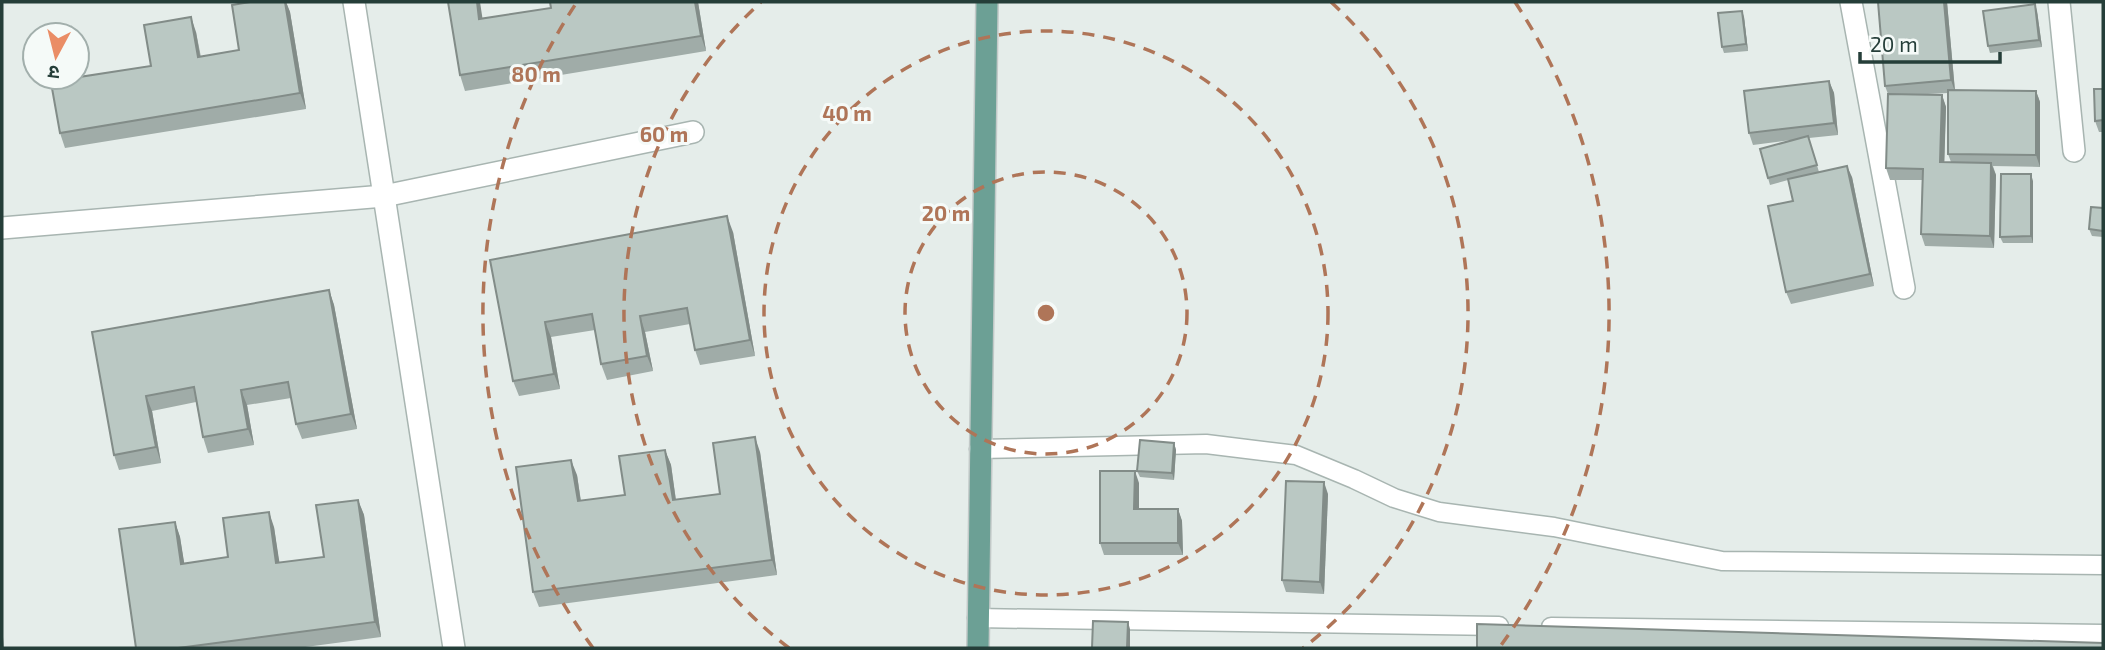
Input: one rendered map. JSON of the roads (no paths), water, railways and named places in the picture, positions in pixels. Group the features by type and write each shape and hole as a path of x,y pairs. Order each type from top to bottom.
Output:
{"main road":[{"path":"978,648 987,2"}],"street":[{"path":"354,2 454,648"},
{"path":"1851,2 1904,288"},
{"path":"2059,2 2074,151"},
{"path":"2,228 384,196 693,132"}],"lane":[{"path":"979,449 1206,444 1296,455 1394,498 1439,512 1554,527 1722,561 2103,565"},
{"path":"977,618 2103,634"}]}
